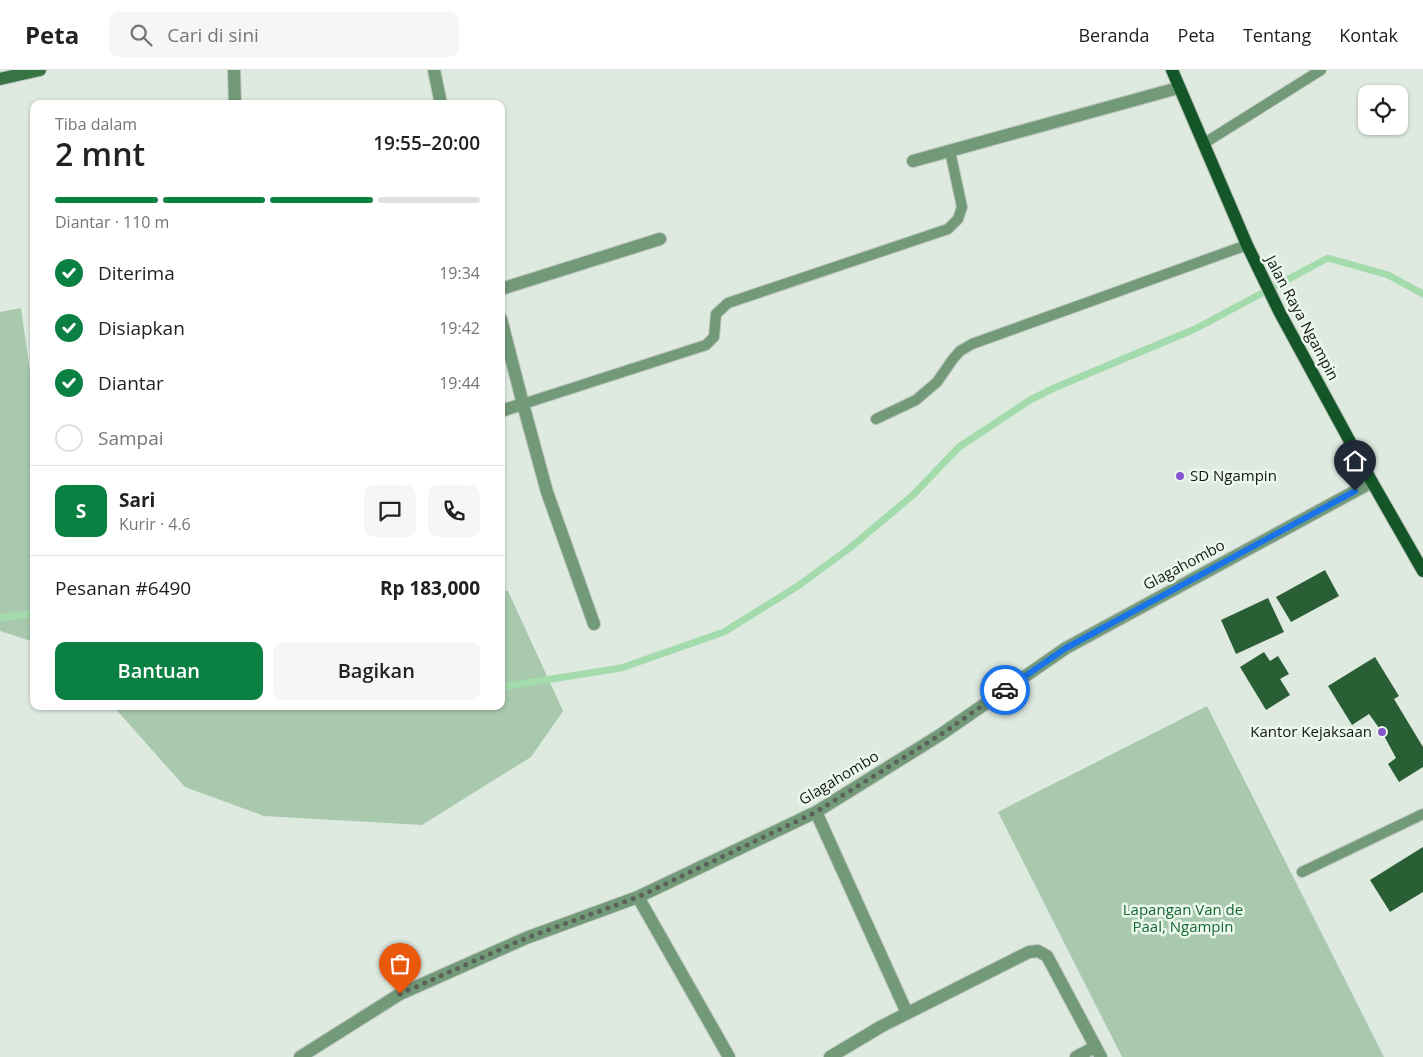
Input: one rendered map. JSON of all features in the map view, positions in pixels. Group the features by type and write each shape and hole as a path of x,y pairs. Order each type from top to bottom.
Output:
{"main road":[{"name":"Jalan Raya Ngampin","path":"1172,70 1178,88 1247,245 1280,313 1423,571"}],"street":[{"path":"7,75 40,70"},
{"path":"234,70 235,100"},
{"path":"434,70 440,100"},
{"path":"913,161 1178,88"},
{"path":"505,288 660,240"},
{"path":"505,334 547,492 594,624"},
{"path":"505,410 523,404"},
{"name":"Glagahombo","path":"300,1057 400,994 526,938 638,897 816,812 940,735 1066,648 1372,482"},
{"path":"816,812 907,1013"},
{"path":"638,897 729,1057"},
{"path":"830,1057 907,1013 1029,952 1038,951 1047,956 1098,1052 1076,1057"}],"lane":[{"path":"1203,144 1321,70"},
{"path":"523,404 706,346 714,336 716,314 728,303 948,229 958,219 962,207 950,151"},
{"path":"876,419 916,400 937,382 960,351 972,344 1247,245"},
{"path":"1302,872 1423,814"}],"green space":[{"path":"21,308 30,372 30,641 0,631 0,312"},
{"path":"505,591 508,591 563,711 531,757 422,825 264,816 185,787 117,710 505,710"},
{"name":"Lapangan Van de Paal, Ngampin","path":"1207,706 1384,1057 1122,1057 998,812"}],"building":[{"path":"1325,570 1339,596 1291,622 1276,597"},
{"path":"1268,598 1284,632 1236,654 1221,620"},
{"path":"1264,652 1270,661 1278,656 1289,674 1280,679 1290,695 1266,710 1240,667"},
{"path":"1375,657 1399,696 1394,699 1423,747 1423,767 1399,782 1388,764 1396,758 1382,732 1369,714 1352,725 1328,686"},
{"path":"1423,847 1423,892 1390,912 1370,880"}],"waterway":[{"path":"505,686 621,668 724,632 798,586 851,547 913,495 959,447 1030,400 1054,388 1195,329 1328,258 1388,275 1423,294"},
{"path":"0,618 30,614"}],"way so far":[{"path":"400,994 526,938 638,897 816,812 940,735 1005,690"}],"place":[{"name":"SD Ngampin","path":"1180,476"},
{"name":"Kantor Kejaksaan","path":"1382,732"}],"route":[{"path":"1005,690 1066,648 1355,491"}]}
